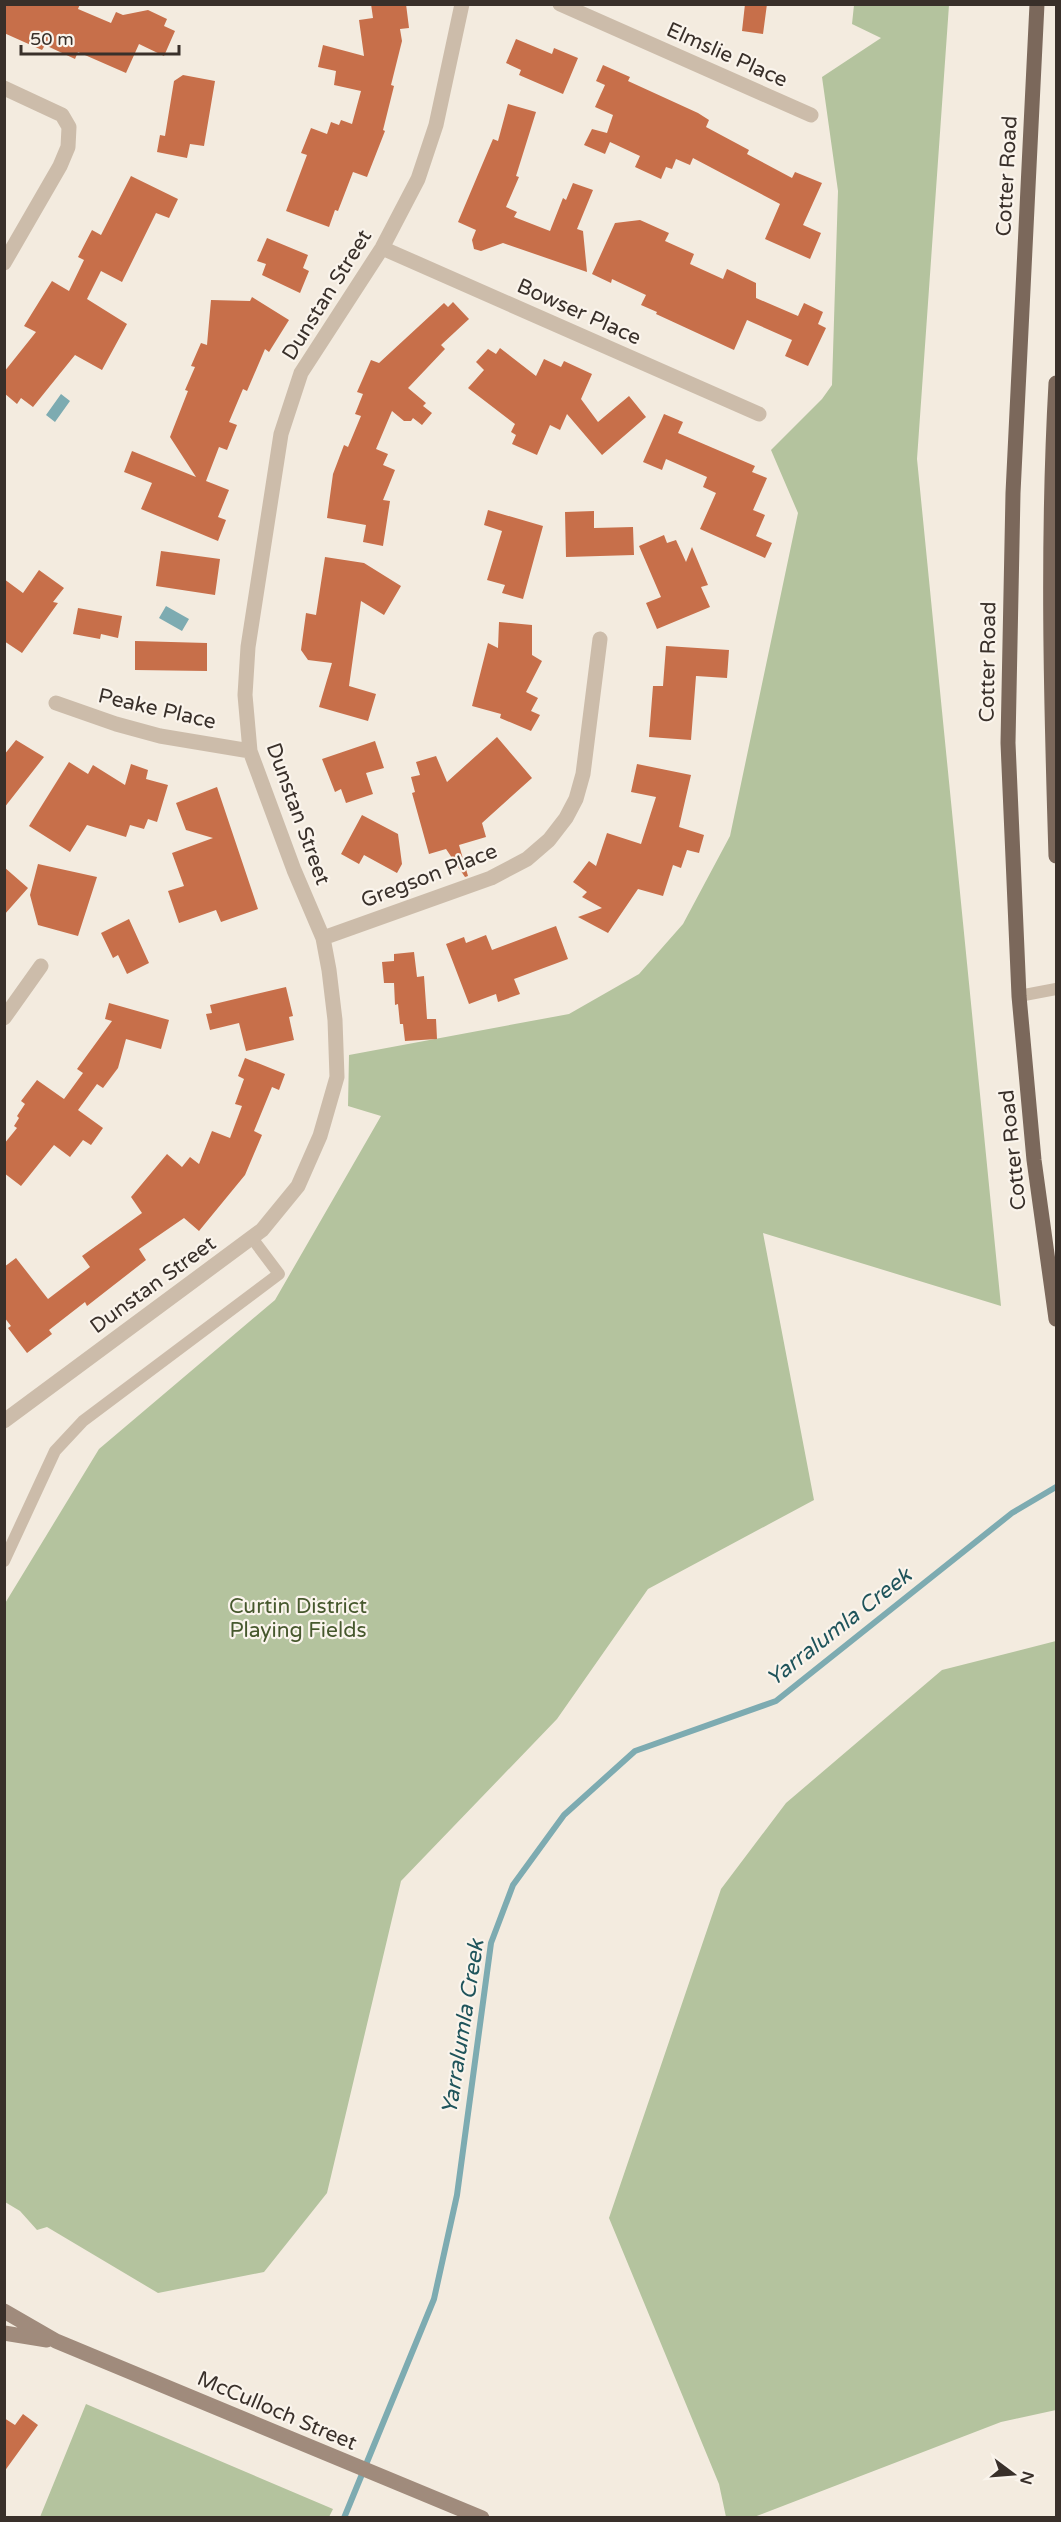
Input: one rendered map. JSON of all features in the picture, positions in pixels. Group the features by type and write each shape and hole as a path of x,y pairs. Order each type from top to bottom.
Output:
{"main road":[{"name":"Cotter Road","path":"1036,4 1013,493 1008,731 1019,996 1034,1160 1056,1319"},
{"path":"1056,383 1053,442 1050,689 1056,856"},
{"name":"McCulloch Street","path":"4,2311 56,2341 329,2456 482,2517"},
{"name":"McCulloch Street","path":"4,2333 56,2341"}],"street":[{"name":"Dunstan Street","path":"6,1417 262,1230 298,1186 320,1136 337,1077 335,1020 323,938 294,870 250,750 245,695 248,647 282,434 302,373 382,248 418,179 436,125 462,4"},
{"name":"Elmslie Place","path":"560,4 811,115"},
{"path":"4,88 62,115 69,127 68,147 60,166 4,263"},
{"name":"Bowser Place","path":"382,248 759,414"},
{"name":"Gregson Place","path":"323,938 491,878 527,859 549,840 566,818 576,799 583,774 600,639"},
{"name":"Peake Place","path":"56,703 116,724 160,736 250,750"},
{"path":"4,1018 41,966"}],"lane":[{"path":"1019,996 1056,989"},
{"path":"4,1561 55,1451 83,1421 279,1274 252,1238"}],"green space":[{"name":"Curtin District Playing Fields","path":"854,5 949,5 917,459 1001,1306 763,1233 814,1500 648,1589 557,1719 401,1881 327,2193 264,2272 158,2293 47,2227 37,2230 20,2211 5,2202 4,1605 99,1449 275,1300 381,1116 348,1106 349,1055 569,1014 639,974 683,924 730,836 798,513 771,450 822,399 832,385 838,191 822,77 881,38 852,24"},
{"path":"1056,1641 1056,2410 1001,2422 754,2517 726,2517 719,2484 609,2218 721,1889 786,1803 942,1670"},
{"path":"86,2404 333,2509 329,2517 40,2517"}],"water":[{"path":"61,394 70,401 55,422 46,415"},
{"path":"166,606 189,619 182,631 159,618"}],"building":[{"path":"4,4 80,4 78,9 111,23 116,12 123,15 148,10 167,19 164,26 175,31 164,56 139,44 126,73 78,52 75,59 45,45 42,50 4,33"},
{"path":"371,4 406,4 409,28 400,29 402,41 391,85 394,86 383,130 385,131 367,177 353,172 338,211 335,210 329,227 286,211 307,155 301,153 311,128 327,134 331,122 339,125 341,120 352,124 361,91 334,85 336,71 318,67 323,45 364,56 359,20 373,18"},
{"path":"745,4 767,4 763,34 742,31"},
{"path":"516,39 552,54 554,48 578,58 563,94 519,75 521,70 506,63"},
{"path":"603,65 630,77 628,81 698,113 709,120 706,127 749,150 747,154 792,178 795,172 822,183 803,225 821,233 810,259 765,239 780,204 693,158 690,165 676,159 672,169 666,167 661,179 635,167 640,156 610,142 605,154 584,145 592,129 607,133 613,115 595,107 605,85 596,81"},
{"path":"183,75 215,81 204,146 190,144 187,158 157,152 160,135 165,136 174,81"},
{"path":"508,104 536,112 516,176 519,177 506,207 517,212 514,217 550,231 563,198 566,200 573,183 593,190 577,229 583,231 587,272 503,243 481,251 474,249 472,240 476,230 458,222 493,139 498,141"},
{"path":"131,176 178,199 169,218 156,213 122,282 101,271 87,299 127,324 102,370 75,355 33,407 21,398 17,404 4,393 4,372 36,332 24,326 52,281 69,291 84,260 78,257 92,230 101,235"},
{"path":"640,220 669,233 665,241 694,254 690,264 723,279 727,269 756,283 756,298 798,316 804,303 823,312 818,324 826,328 808,366 785,356 792,340 747,320 734,350 641,305 646,295 612,279 611,283 592,274 615,223"},
{"path":"267,238 308,255 303,268 309,271 300,293 262,275 266,264 257,261"},
{"path":"252,297 289,320 269,352 265,349 247,391 243,389 229,422 237,425 227,450 219,447 206,481 229,490 218,517 226,520 218,541 141,509 152,483 124,472 132,451 196,477 170,437 188,391 185,390 195,367 191,366 201,343 207,345 211,300 250,301"},
{"path":"453,302 469,319 441,345 445,349 408,388 426,403 423,406 432,413 422,425 413,418 411,421 404,421 392,411 376,449 388,454 383,465 395,470 383,500 390,501 383,546 363,542 366,525 327,518 333,474 344,445 348,447 361,416 355,414 363,394 357,392 371,360 379,363 444,303 448,307"},
{"path":"500,348 536,376 544,359 561,367 564,361 592,374 581,399 598,422 629,396 646,417 602,455 567,414 560,430 550,425 537,455 512,444 516,435 511,432 515,424 468,388 484,370 476,362 488,349 496,354"},
{"path":"664,414 683,422 678,433 755,466 752,472 767,478 753,510 765,515 756,536 772,543 765,558 700,529 716,493 703,487 707,477 666,459 662,470 643,462"},
{"path":"488,510 543,526 523,599 502,593 505,585 487,580 502,531 484,525"},
{"path":"594,511 594,528 633,527 634,555 566,557 565,512"},
{"path":"664,535 667,543 676,540 686,562 692,547 708,585 701,587 710,607 657,629 646,603 661,597 639,546"},
{"path":"161,551 220,559 215,595 156,586"},
{"path":"325,557 364,563 401,586 384,615 361,601 349,686 376,694 368,721 319,707 332,663 308,660 301,650 306,613 316,615"},
{"path":"39,570 64,588 53,602 58,603 22,653 4,641 4,579 23,593"},
{"path":"78,608 122,616 118,638 101,634 100,639 73,634"},
{"path":"499,622 532,625 532,655 542,661 526,692 538,698 531,711 540,715 531,731 500,718 501,714 472,706 488,643 498,648"},
{"path":"135,641 207,643 207,671 135,670"},
{"path":"666,646 729,650 727,678 696,676 691,740 649,737 653,686 663,686"},
{"path":"497,737 532,778 482,823 486,837 459,845 468,876 465,877 446,849 429,854 412,793 415,792 411,777 420,775 416,762 436,756 447,782"},
{"path":"16,740 44,757 4,808 4,755"},
{"path":"375,741 384,768 366,773 373,794 346,803 341,789 335,792 322,759"},
{"path":"69,762 88,774 93,765 125,785 131,764 148,770 146,779 168,785 157,822 148,819 144,829 130,825 126,837 87,825 70,852 29,826"},
{"path":"637,764 691,775 679,827 704,835 699,853 687,850 681,868 673,865 663,896 638,889 608,933 578,917 602,908 582,897 587,892 573,882 589,861 596,866 607,833 641,844 656,797 631,792"},
{"path":"217,787 258,909 221,922 216,910 179,923 168,891 184,886 172,853 213,838 186,830 176,803"},
{"path":"362,815 398,834 402,864 397,873 364,855 359,864 341,854"},
{"path":"38,864 97,877 78,936 38,925 30,895"},
{"path":"4,867 28,888 4,915"},
{"path":"129,919 149,963 127,974 118,955 113,958 101,933"},
{"path":"556,926 568,959 514,979 520,994 498,1002 496,994 469,1004 446,944 464,937 466,943 486,935 492,950"},
{"path":"414,952 417,977 424,976 427,1019 436,1019 437,1039 405,1041 398,1004 395,1005 394,983 384,983 382,962 394,961 394,954"},
{"path":"286,987 293,1016 289,1017 294,1040 246,1051 239,1023 210,1030 206,1014 212,1013 210,1005"},
{"path":"109,1003 169,1020 161,1049 126,1039 118,1068 103,1088 97,1084 78,1110 103,1128 91,1145 83,1140 70,1157 54,1145 21,1186 4,1173 4,1144 17,1128 14,1126 19,1118 17,1116 25,1104 21,1101 37,1080 64,1099 83,1073 77,1069 112,1021 105,1019"},
{"path":"245,1058 285,1074 279,1090 272,1087 254,1131 262,1135 245,1175 199,1231 184,1218 139,1249 146,1260 87,1306 85,1302 49,1330 52,1334 27,1353 8,1328 11,1326 4,1317 4,1267 16,1258 48,1299 90,1267 82,1256 142,1213 131,1197 167,1154 182,1167 190,1157 199,1164 212,1131 230,1138 242,1106 235,1104 244,1079 238,1076"},
{"path":"23,2414 38,2425 4,2472 4,2418 15,2425"}],"waterway":[{"name":"Yarralumla Creek","path":"344,2518 434,2299 457,2195 491,1943 513,1885 564,1815 635,1751 776,1701 1012,1513 1056,1487"}]}
